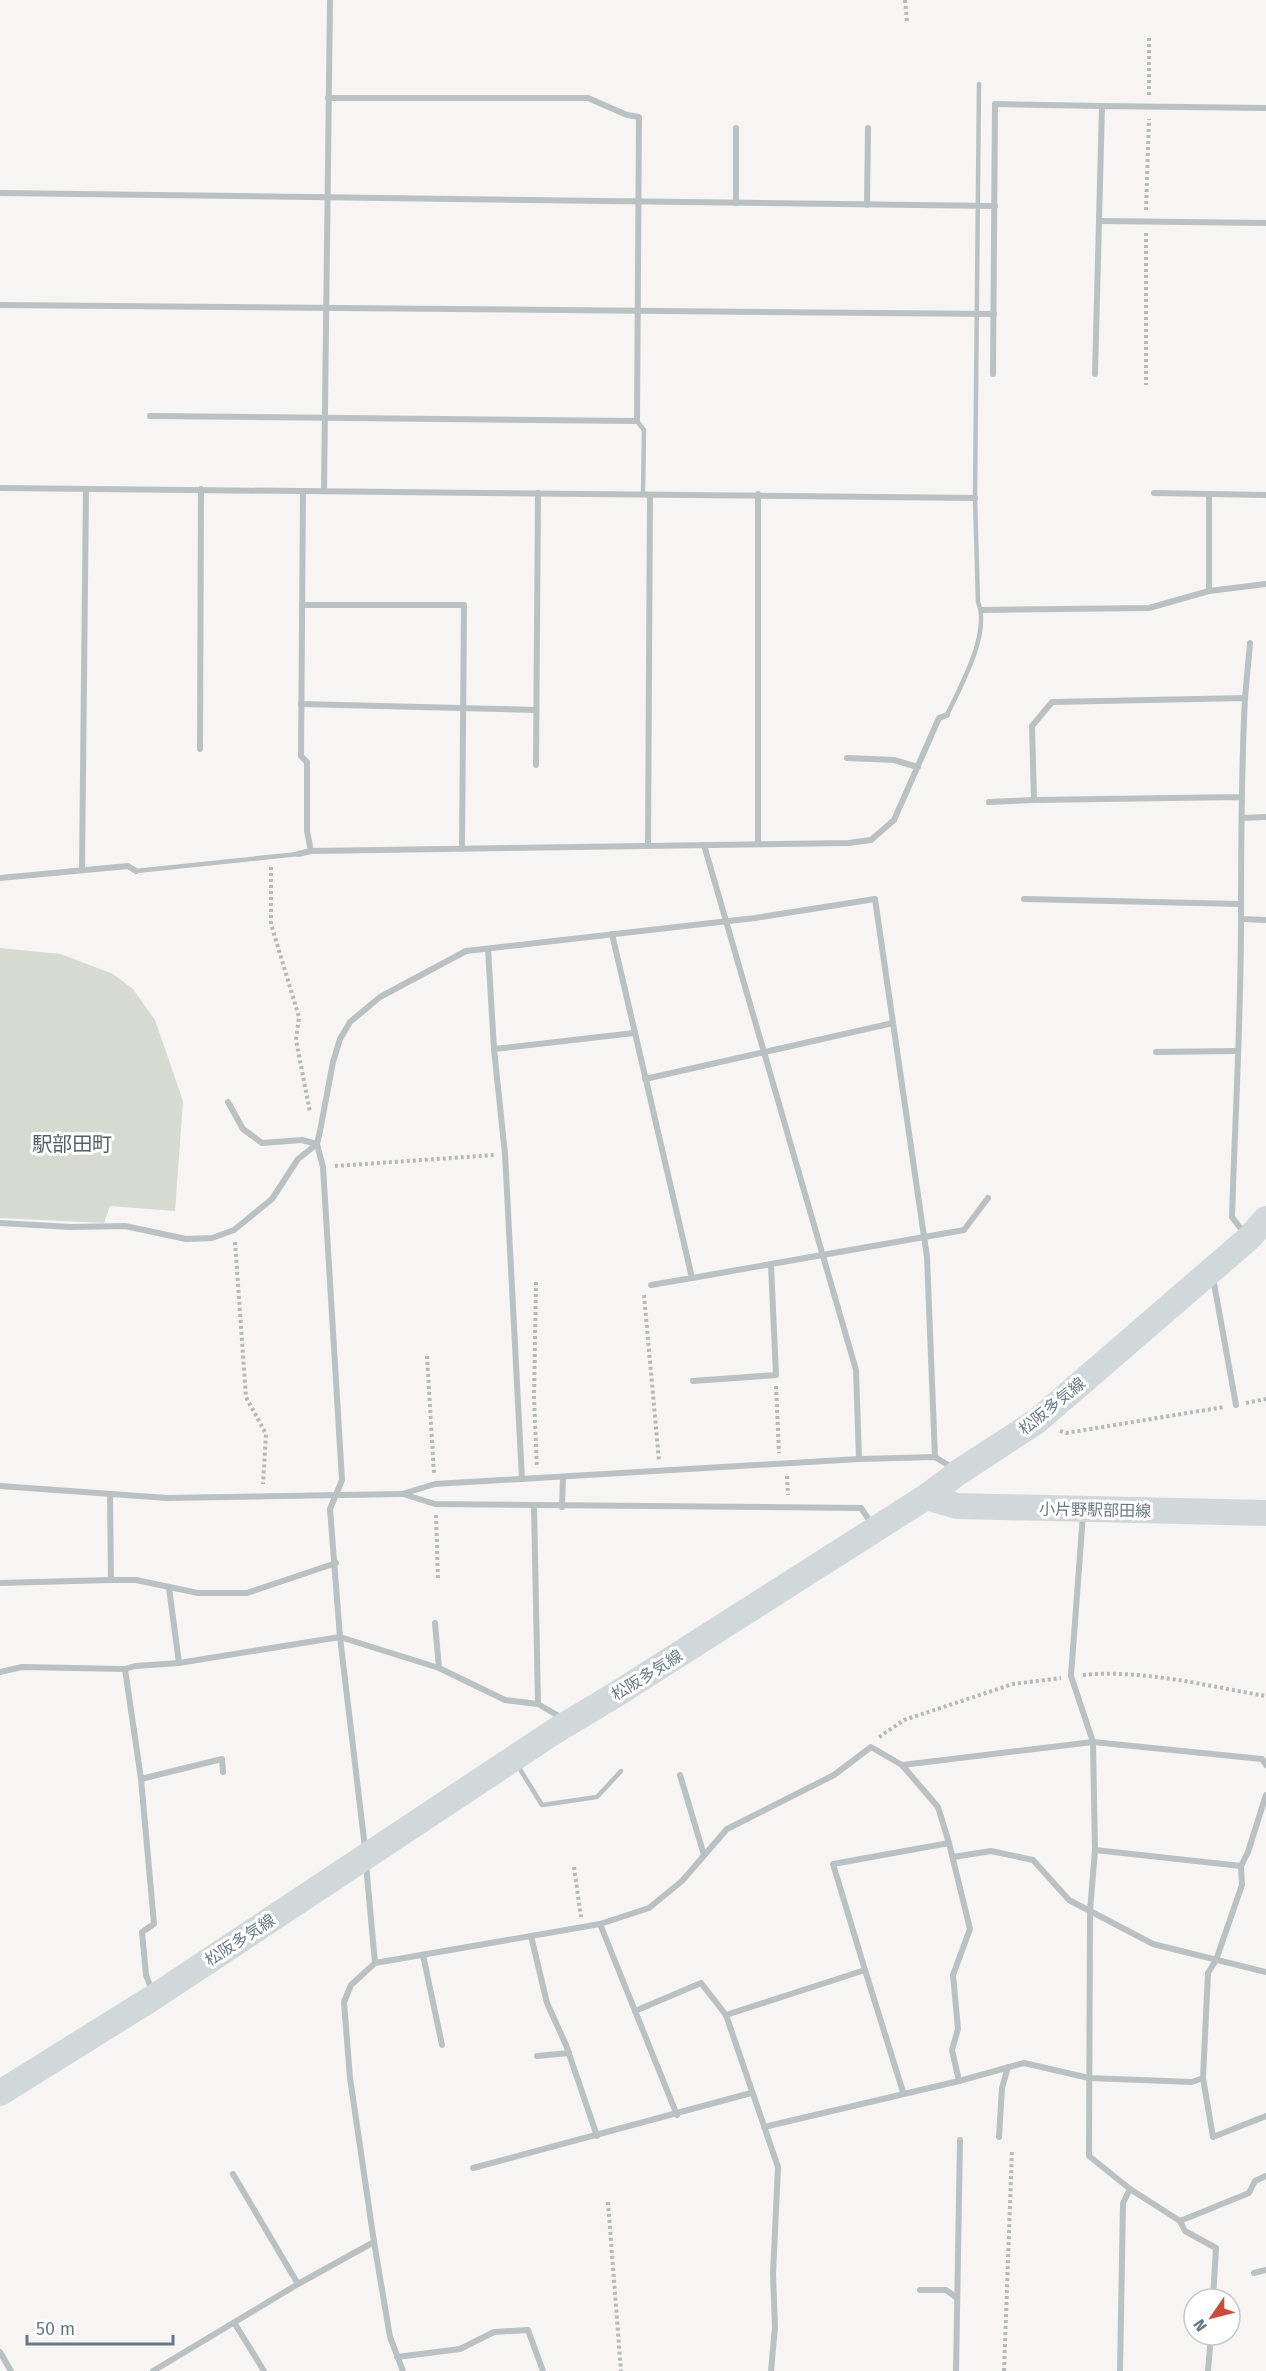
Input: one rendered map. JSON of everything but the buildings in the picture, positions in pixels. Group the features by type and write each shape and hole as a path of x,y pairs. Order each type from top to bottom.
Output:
{"main road":[{"name":"松阪多気線","path":"0,2093 154,1997 513,1759 926,1497 959,1472 1037,1422 1249,1238 1266,1219"},
{"name":"小片野駅部田線","path":"926,1497 957,1506 1266,1513"}],"street":[{"path":"324,491 330,0"},
{"path":"150,416 637,421 639,117 627,116 588,98 328,98"},
{"path":"993,374 995,104 1266,108"},
{"path":"1095,374 1101,221 1102,106"},
{"path":"736,128 736,203"},
{"path":"867,205 868,128"},
{"path":"0,192 995,206"},
{"path":"1101,221 1266,223"},
{"path":"0,305 994,314"},
{"path":"0,488 975,498"},
{"path":"82,869 86,489"},
{"path":"200,749 201,489"},
{"path":"303,491 301,756 307,762 307,831 311,851"},
{"path":"536,765 538,493"},
{"path":"1154,493 1266,495"},
{"path":"758,494 758,844"},
{"path":"1209,494 1209,591"},
{"path":"646,495 648,846"},
{"path":"982,610 1149,608 1209,591 1266,584"},
{"path":"302,605 464,605 462,849"},
{"path":"1249,1238 1232,1217 1241,919 1242,818 1240,797 1250,643"},
{"path":"1034,800 1032,726 1052,702 1245,698"},
{"path":"301,704 536,710"},
{"path":"298,854 311,851 871,840 894,820 939,718 947,716"},
{"path":"847,758 894,760 918,767"},
{"path":"989,802 1240,797"},
{"path":"1242,818 1266,817"},
{"path":"704,845 825,1255 856,1370 859,1459"},
{"path":"0,878 128,866 136,871"},
{"path":"375,1963 366,1857 340,1637 330,1509 342,1480 323,1167 317,1144 333,1062 340,1039 350,1022 380,997 422,977 424,972 466,951 755,918 875,899 925,1237 934,1457"},
{"path":"1024,899 1240,904"},
{"path":"1241,919 1266,920"},
{"path":"612,934 692,1278"},
{"path":"488,950 494,1049 505,1154 522,1479"},
{"path":"645,1078 893,1023"},
{"path":"494,1049 634,1033"},
{"path":"1156,1052 1236,1051"},
{"path":"228,1102 243,1129 262,1143 302,1140 317,1144"},
{"path":"0,1223 71,1227 125,1226 151,1233 194,1239 212,1238 234,1230 272,1199 298,1159 317,1144"},
{"path":"651,1285 964,1230 988,1198"},
{"path":"693,1381 776,1375 771,1265"},
{"path":"1212,1268 1236,1405"},
{"path":"402,1494 435,1484 859,1459 934,1457 959,1472"},
{"path":"562,1477 562,1506"},
{"path":"0,1486 167,1498 402,1494 435,1504 861,1508 875,1529"},
{"path":"110,1494 111,1580"},
{"path":"534,1506 538,1704"},
{"path":"1083,1510 1080,1525 1071,1676 1093,1742 1095,1850 1090,1911 1089,2156 1130,2189 1180,2221 1185,2232 1216,2248 1214,2287"},
{"path":"0,1583 136,1581 198,1593 247,1593 336,1563"},
{"path":"169,1588 179,1663"},
{"path":"435,1623 439,1668"},
{"path":"0,1672 22,1667 125,1669 135,1666 179,1663 340,1637 439,1668 505,1700 538,1704 570,1722"},
{"path":"125,1669 141,1779 154,1924 142,1932 146,1975 154,1997"},
{"path":"902,1765 1093,1742 1262,1759 1266,1765"},
{"path":"403,2371 390,2337 374,2242 350,2078 344,2002 351,1984 375,1963 600,1924 650,1908 682,1881 727,1829 834,1775 871,1747 902,1765 938,1807 953,1857 970,1929 953,1975 958,2030 952,2050 959,2081"},
{"path":"141,1779 222,1759 223,1772"},
{"path":"680,1775 704,1856"},
{"path":"1266,1795 1248,1852 1241,1866 1242,1885 1216,1960 1208,1973 1203,2078 1214,2136 1266,2116"},
{"path":"903,2092 833,1864 949,1843"},
{"path":"1095,1850 1241,1866"},
{"path":"953,1857 973,1856 991,1851 1033,1860 1069,1900 1153,1944 1266,1972"},
{"path":"600,1924 677,2115"},
{"path":"531,1936 547,2002 569,2053 597,2136"},
{"path":"423,1955 442,2045"},
{"path":"726,2015 865,1970"},
{"path":"635,2010 700,1983 726,2015 778,2167 773,2274 776,2326 771,2371"},
{"path":"537,2056 569,2053"},
{"path":"764,2127 903,2092 959,2081 1024,2062 1089,2078 1192,2082 1203,2078"},
{"path":"999,2137 1002,2088 1008,2067"},
{"path":"473,2168 677,2115 751,2093"},
{"path":"956,2371 960,2140"},
{"path":"233,2174 298,2284"},
{"path":"1180,2221 1249,2193 1255,2181 1266,2176"},
{"path":"1120,2371 1124,2202 1130,2189"},
{"path":"153,2371 236,2324 298,2284 374,2242"},
{"path":"1254,2273 1266,2270"},
{"path":"920,2290 946,2290 957,2298"},
{"path":"236,2324 264,2371"},
{"path":"397,2357 460,2349 494,2332 528,2330 543,2371"},
{"path":"1208,2371 1209,2347"},
{"path":"0,2352 11,2371"}],"lane":[{"path":"947,716 976,650 982,610 978,602 975,498 979,84"},
{"path":"637,421 644,430 646,495"},
{"path":"136,871 298,854"},
{"path":"513,1759 542,1805 597,1797 621,1771"}],"path":[{"path":"905,0 907,22"},
{"path":"272,857 271,924 299,1017 296,1040 311,1117 320,1131"},
{"path":"323,1167 505,1154"},
{"path":"234,1230 246,1397 266,1434 262,1497"},
{"path":"536,1282 534,1398 538,1478"},
{"path":"643,1287 651,1345 660,1471"},
{"path":"427,1356 435,1484"},
{"path":"776,1375 779,1463"},
{"path":"1037,1422 1066,1433 1266,1399"},
{"path":"787,1462 788,1508"},
{"path":"435,1504 438,1580"},
{"path":"574,1867 582,1927"},
{"path":"1004,2371 1012,2150"},
{"path":"608,2202 621,2371"}],"shaded area":[{"path":"0,948 61,954 113,974 133,989 155,1020 183,1101 175,1211 110,1206 104,1223 0,1218"}],"district":[{"name":"駅部田町","path":"72,1144"}]}
